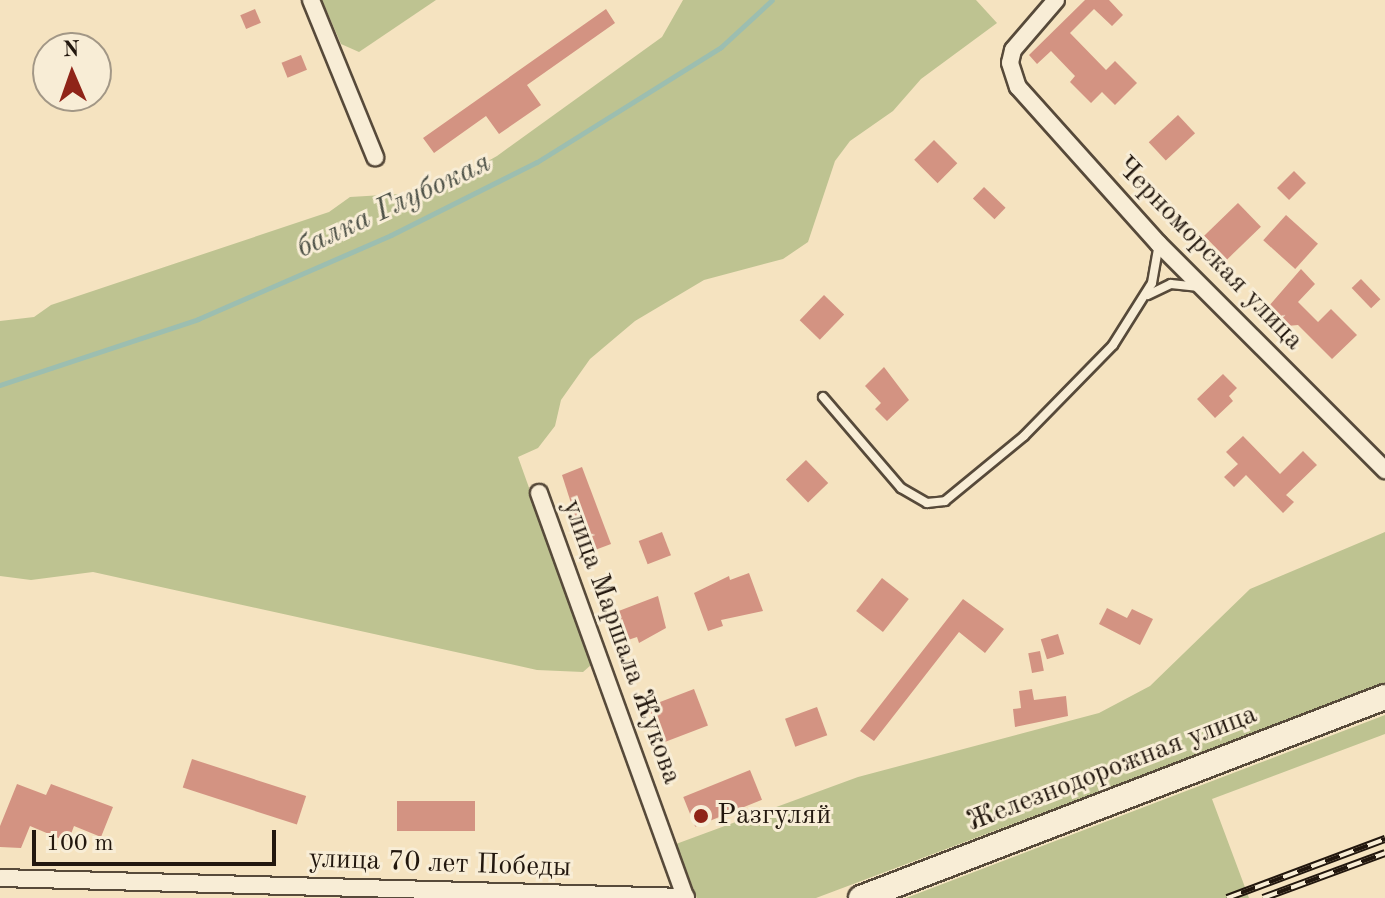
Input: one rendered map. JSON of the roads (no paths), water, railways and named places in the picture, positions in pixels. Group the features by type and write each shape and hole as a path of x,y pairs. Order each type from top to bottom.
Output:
{"main road":[{"name":"Железнодорожная улица","path":"861,898 1385,697"}],"street":[{"path":"311,0 375,157"},
{"name":"Черноморская улица","path":"1056,0 1022,34 1010,63 1018,87 1159,244 1385,470"},
{"name":"улица Маршала Жукова","path":"539,493 686,897"},
{"name":"улица 70 лет Победы","path":"0,878 686,897"}],"lane":[{"path":"823,397 889,476 935,506 1006,451 1087,374 1144,298 1157,270 1159,244"},
{"path":"1144,298 1171,284 1201,287"}],"waterway":[{"name":"балка Глубокая","path":"0,385 198,319 391,235 537,162 721,47 772,0"}],"railway":[{"path":"1227,898 1385,839"},
{"path":"1263,898 1385,853"}],"place":[{"name":"Разгуляй","path":"701,816"}]}
